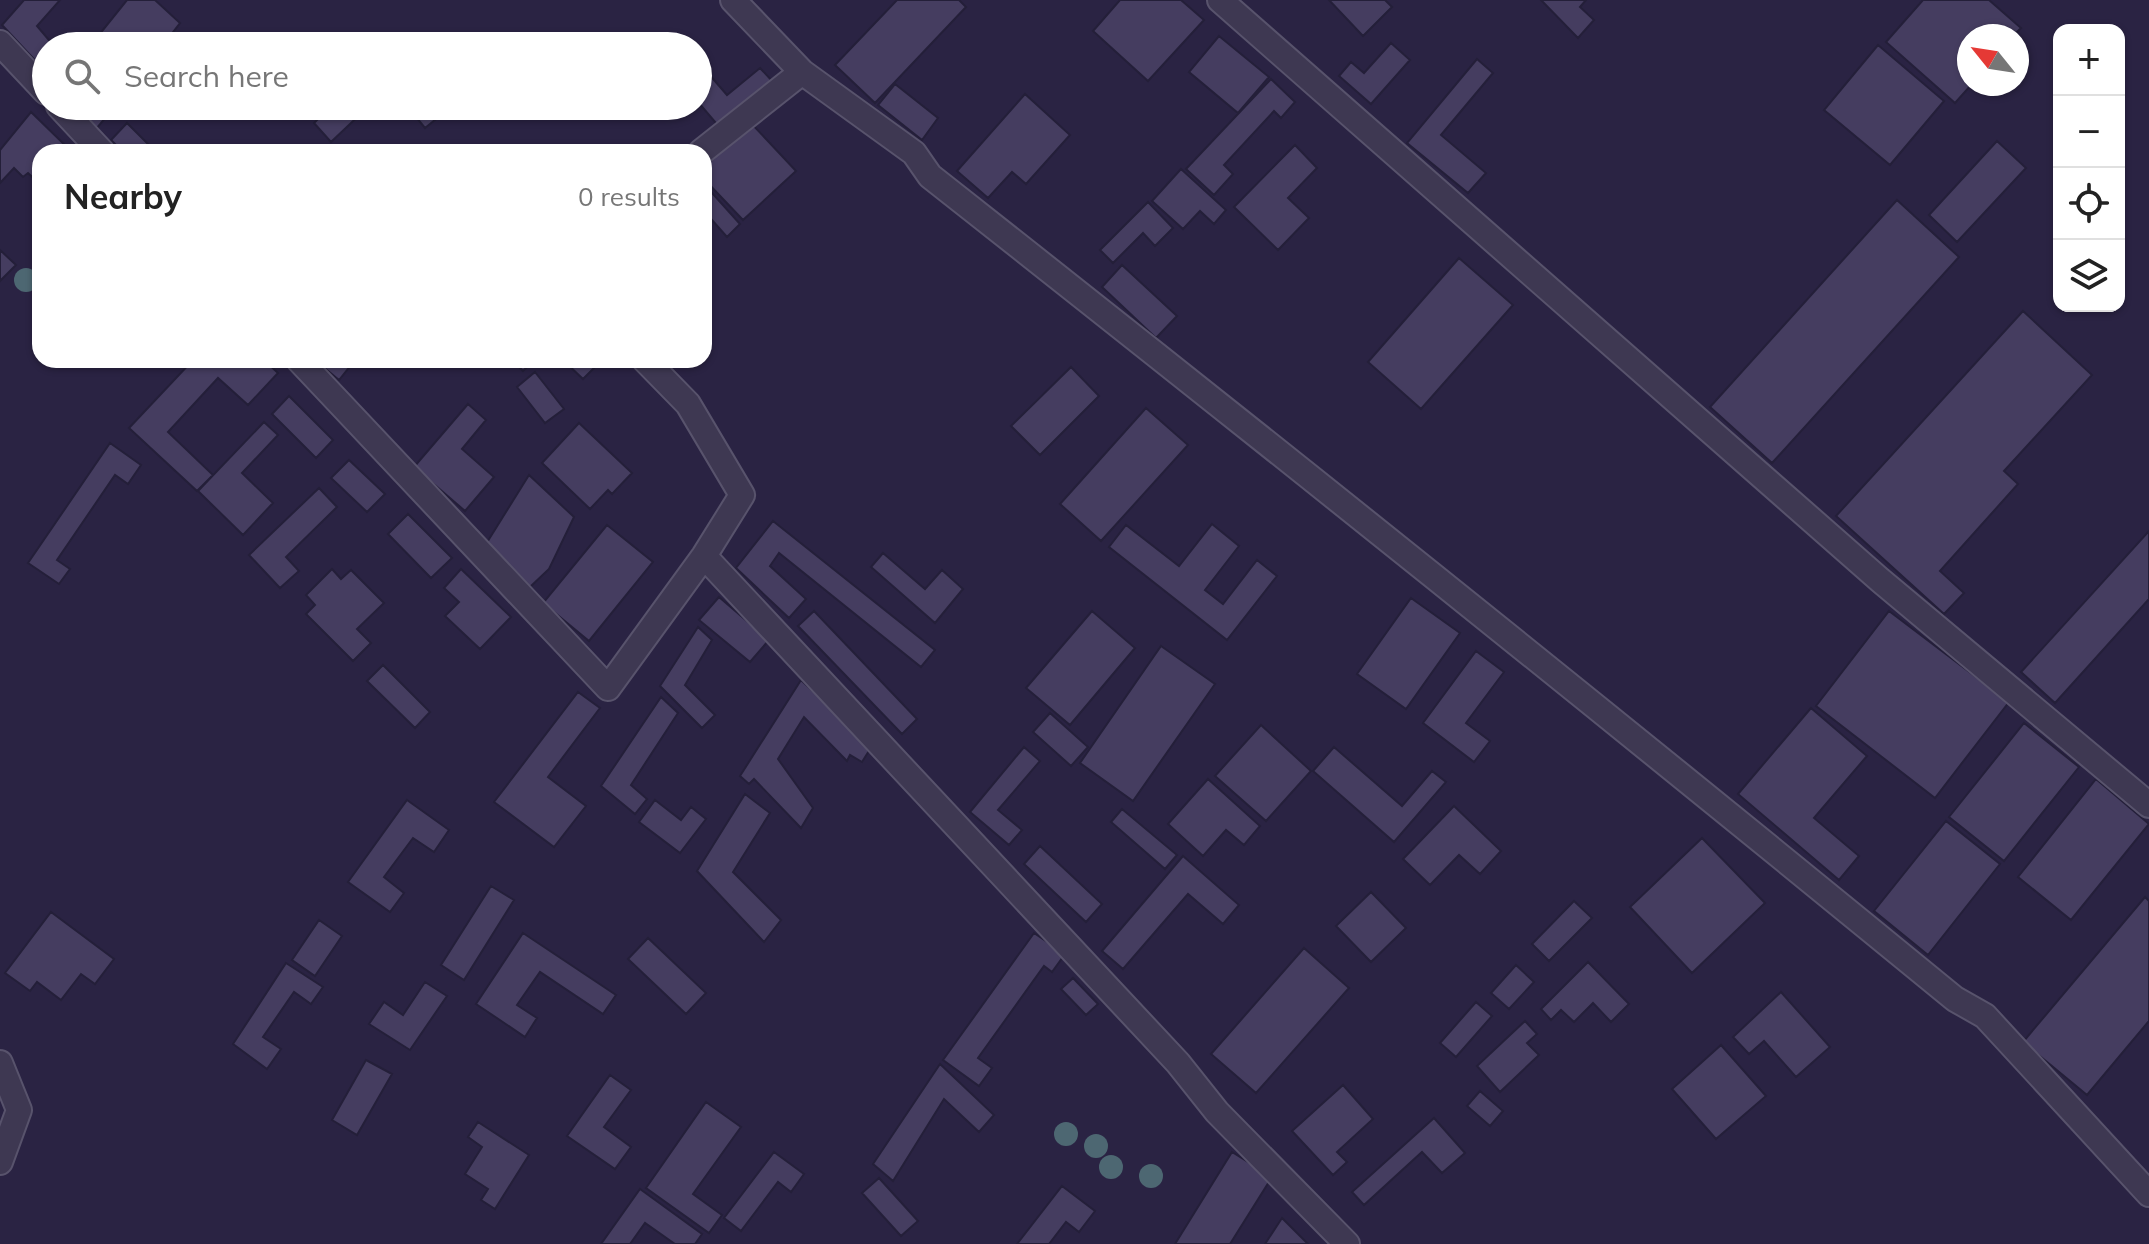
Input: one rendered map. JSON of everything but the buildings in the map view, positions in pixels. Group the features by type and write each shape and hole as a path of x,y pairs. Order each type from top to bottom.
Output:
{"street":[{"path":"733,0 802,72 914,153 930,176 1391,539 1544,668 1955,999 1985,1016 2149,1194"},
{"path":"1220,0 1880,580 2149,805"},
{"path":"0,43 32,77"},
{"path":"711,144 802,72"},
{"path":"72,120 95,144"},
{"path":"307,368 608,688 704,556 742,495 688,404 653,368"},
{"path":"704,556 1178,1063 1217,1112 1347,1244"},
{"path":"0,1063 19,1110 0,1162"}]}
